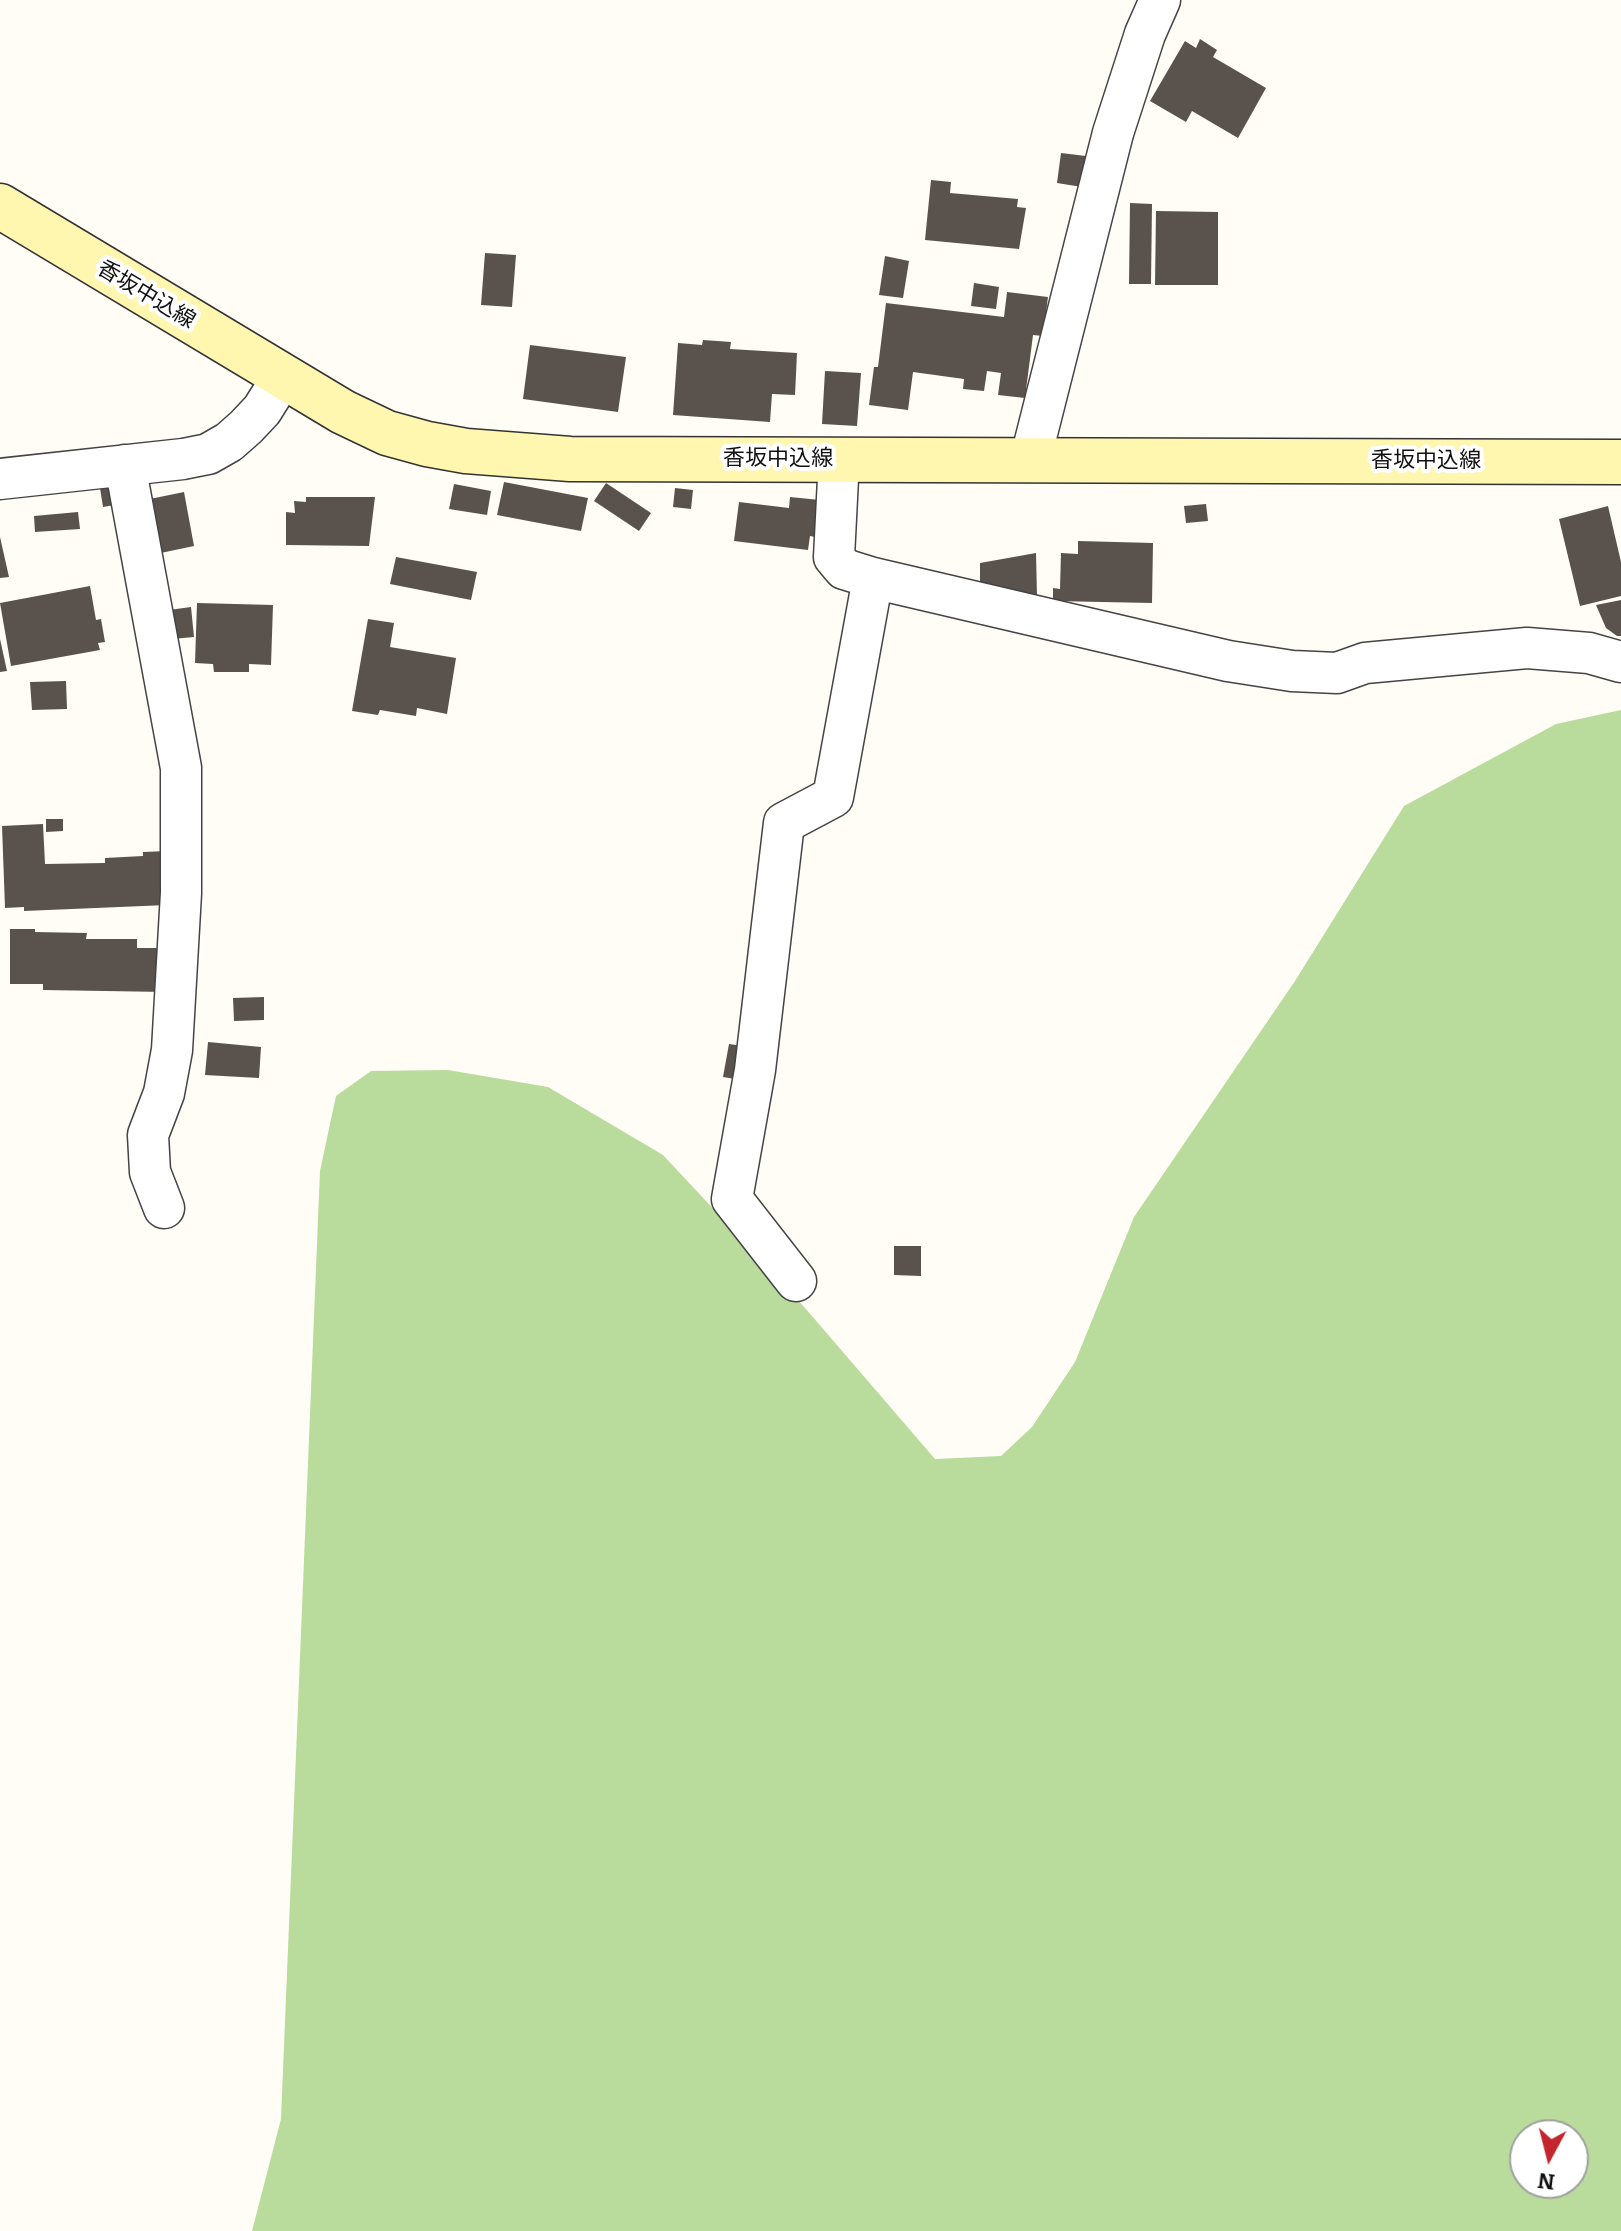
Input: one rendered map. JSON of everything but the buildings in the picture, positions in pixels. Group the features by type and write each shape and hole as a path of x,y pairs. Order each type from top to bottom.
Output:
{"main road":[{"name":"香坂中込線","path":"0,206 343,412 387,433 466,451 570,459 1621,462"}],"street":[{"path":"1030,461 1113,133 1145,34 1160,0"},
{"path":"0,479 208,454 229,442 262,410 282,378"},
{"path":"839,459 834,557 844,569 873,578 1228,661 1292,671 1337,673 1365,663 1527,648 1589,653 1621,662"},
{"path":"125,465 181,768 181,893 172,1050 164,1093 148,1135 150,1172 164,1208"},
{"path":"796,1281 732,1199 755,1070 784,823 833,797 873,578"}],"green space":[{"path":"1621,710 1621,2231 252,2231 281,2119 320,1171 336,1096 371,1071 448,1070 548,1087 663,1155 793,1294 935,1459 1001,1456 1032,1427 1075,1362 1134,1217 1295,981 1404,806 1556,724"}]}
